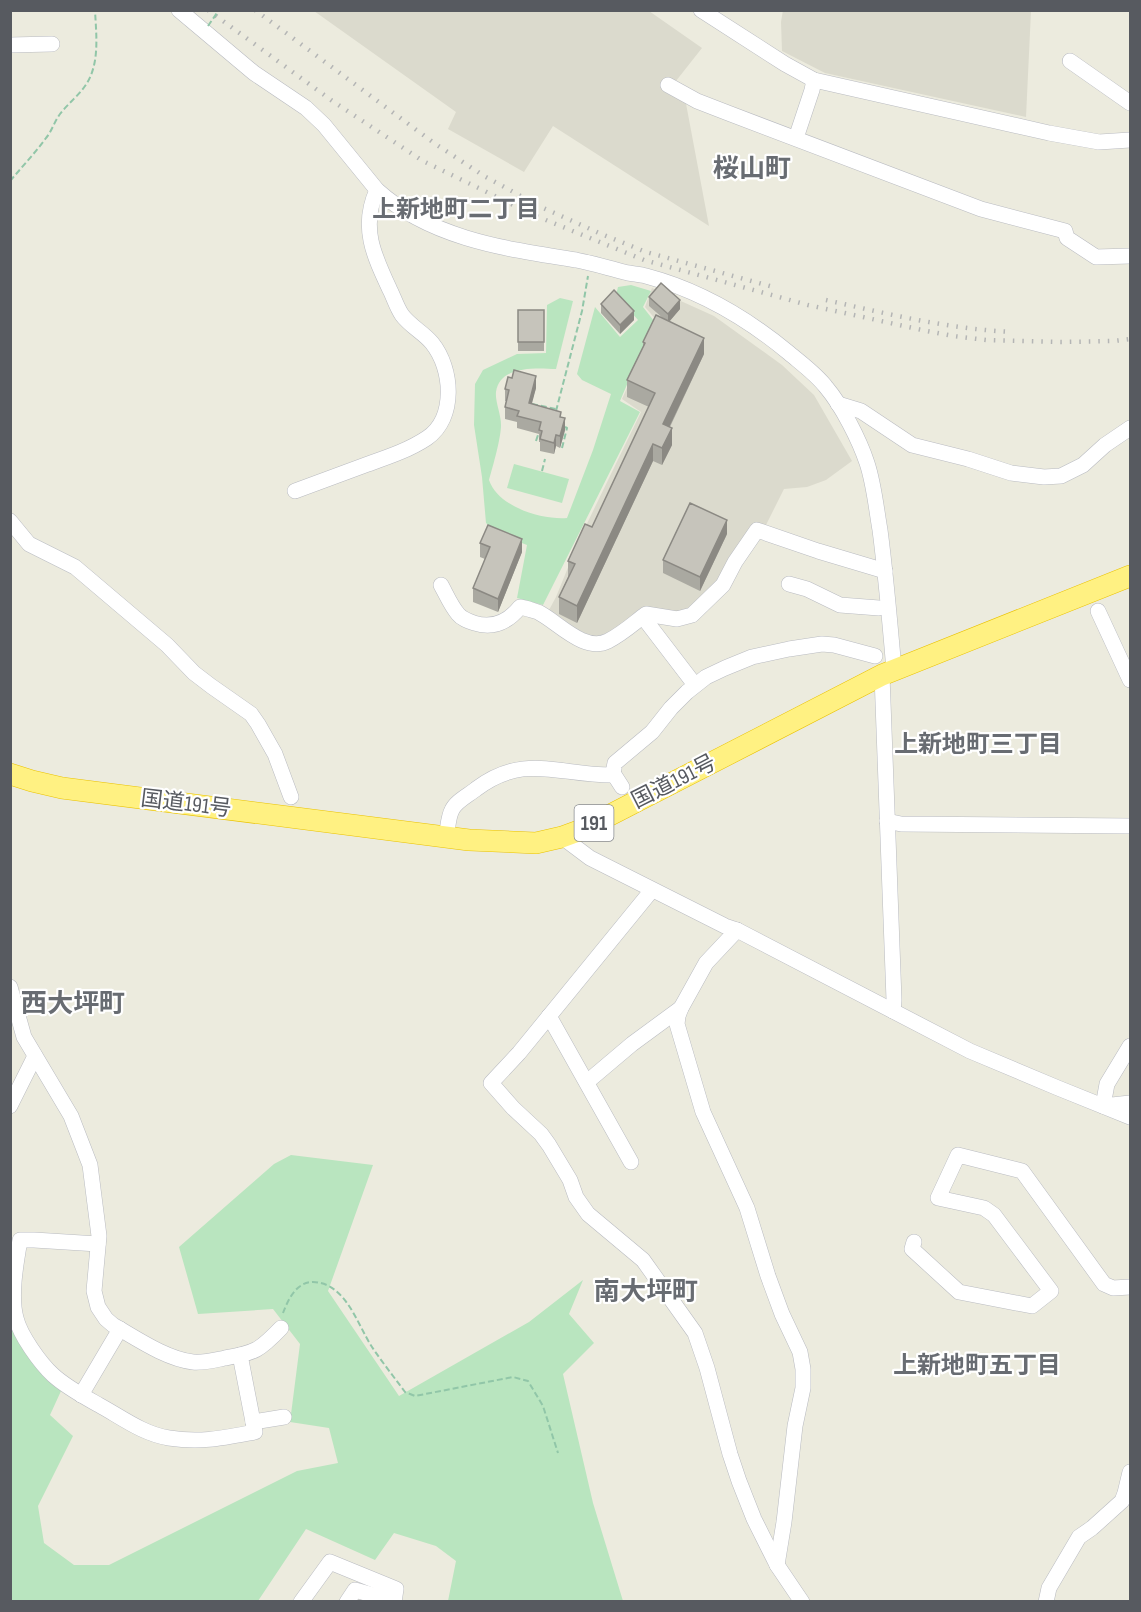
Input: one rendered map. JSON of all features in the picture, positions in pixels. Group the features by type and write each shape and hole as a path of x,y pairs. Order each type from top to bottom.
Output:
{"highway":[{"name":"国道191号","path":"10,774 62,788 446,837 536,843 581,830 884,667 1131,576"}],"street":[{"path":"179,10 254,73 306,108 324,125 377,190 388,200 420,219 448,232 500,246 644,275 701,297 744,319 778,344 825,385 838,404 867,463 875,496 885,571 884,667 893,1011"},
{"path":"701,10 814,80 1049,134 1099,141 1131,140"},
{"path":"10,45 52,44"},
{"path":"1070,60 1131,103"},
{"path":"796,138 814,80"},
{"path":"668,85 697,101 981,209 1065,231 1067,238 1096,257 1131,256"},
{"path":"295,491 397,453 427,438 441,424 446,410 447,376 438,352 432,343 402,315 372,248 370,205 377,190"},
{"path":"838,404 861,411 912,445 1011,473 1044,477 1061,476 1083,465 1105,445 1131,428"},
{"path":"13,525 29,544 75,567 167,645 202,679 251,714 275,754 291,797"},
{"path":"441,585 458,614 472,623 490,626 498,624 506,621 520,607 537,612 572,635 591,644 606,642 646,614 677,619 692,615 723,585 735,562 757,530 885,571"},
{"path":"789,584 807,589 840,605 879,608"},
{"path":"1098,611 1131,680"},
{"path":"643,617 695,686"},
{"path":"446,837 452,810 457,804 481,785 503,774 530,767 565,770 618,781 612,769 615,764 652,732 671,708 706,677 752,657 810,645 834,645 884,667"},
{"path":"887,821 901,824 1131,826"},
{"path":"562,837 590,858 737,930 970,1050 1058,1089 1131,1117"},
{"path":"652,890 519,1053 491,1083 549,1145 570,1180 576,1197 588,1214 643,1260 695,1333 707,1368 727,1444 754,1519 777,1565 802,1602"},
{"path":"737,930 706,963 681,1008 677,1024 703,1112 747,1208 782,1314 800,1352 803,1369 802,1388 777,1565"},
{"path":"10,987 24,1036 70,1116 90,1165 99,1236 94,1291 95,1300 106,1319 171,1356 202,1362 253,1352 262,1347 280,1328"},
{"path":"587,1082 632,1044 681,1008"},
{"path":"549,1016 631,1162"},
{"path":"1103,1106 1107,1084 1131,1046"},
{"path":"10,1106 35,1056"},
{"path":"1103,1106 1131,1103"},
{"path":"914,1242 912,1249 959,1292 1032,1306 1051,1291 994,1215 984,1208 938,1198 958,1155 1022,1171 1104,1284 1113,1288 1131,1287"},
{"path":"98,1244 20,1240 14,1293 16,1318 39,1359 52,1375 81,1395 142,1430 166,1438 215,1440 255,1432 240,1355"},
{"path":"81,1395 120,1329"},
{"path":"253,1422 285,1417"},
{"path":"1046,1602 1049,1587 1079,1537 1122,1501 1131,1472"},
{"path":"302,1602 330,1562 396,1589 394,1601 355,1590 346,1602"}],"path":[{"path":"10,181 47,137 62,111 87,84 92,73 96,44 95,10"},
{"path":"208,26 219,10"},
{"path":"553,419 582,311 588,275"},
{"path":"532,404 556,409"},
{"path":"562,448 567,428 563,427 564,422"},
{"path":"536,441 539,431"},
{"path":"542,471 546,459"},
{"path":"280,1328 288,1301 298,1288 308,1282 327,1285 346,1302 373,1348 405,1392 415,1396 513,1377 528,1381 543,1406 558,1453"}],"shaded area":[{"path":"783,10 1031,11 1026,117 825,73 782,51"},
{"path":"314,11 649,11 702,48 672,86 684,93 709,226 553,126 524,172 448,129 456,112"},
{"path":"652,288 714,316 782,365 814,395 852,461 826,480 807,487 784,489 766,525 752,524 720,580 683,613 625,626 594,638 575,629 549,610 580,538 641,412 622,399 657,321 645,307"}],"green space":[{"path":"631,285 651,291 643,307 654,321 620,401 640,412 543,605 517,598 527,545 497,533 486,523 474,425 475,384 483,370 517,354 546,353 547,305 560,298 573,301 556,369 520,370 504,377 499,383 496,396 501,431 489,480 501,498 522,510 546,517 567,518 611,394 582,380 577,374 595,307 620,337 638,320 616,295 618,287"},
{"path":"514,464 569,479 562,503 507,488"},
{"path":"291,1155 373,1165 328,1291 399,1396 529,1322 583,1280 569,1314 594,1343 563,1374 593,1503 623,1601 448,1601 456,1561 436,1546 394,1533 375,1560 306,1529 258,1601 11,1601 11,1329 17,1332 39,1370 61,1391 50,1415 73,1436 38,1506 44,1543 74,1565 109,1565 297,1471 338,1463 329,1428 290,1422 300,1344 273,1309 198,1314 179,1247 274,1164"}],"building":[{"path":"661,283 680,300 668,314 649,297"},
{"path":"614,290 634,311 620,325 601,304"},
{"path":"518,310 544,310 544,342 518,342"},
{"path":"656,315 704,338 663,424 672,428 662,448 653,444 577,606 559,597 575,564 568,561 585,524 592,527 655,393 627,380"},
{"path":"514,370 536,376 529,403 561,412 560,417 565,418 560,436 556,435 554,443 540,439 541,422 517,416 519,411 505,407 509,390 505,389 508,377 512,378"},
{"path":"690,503 727,520 700,577 663,560"},
{"path":"488,525 522,539 498,599 473,588 490,547 480,543"}],"railway":[{"path":"208,10 331,100 423,161 536,216 644,260 808,305 953,336 986,340 1061,342 1130,339"},
{"path":"255,10 434,143 484,176 541,207 646,252 777,288"},
{"path":"826,300 942,324 1012,332"}],"district":[{"name":"桜山町","path":"752,169"},
{"name":"上新地町二丁目","path":"456,209"},
{"name":"上新地町三丁目","path":"978,744"},
{"name":"西大坪町","path":"73,1004"},
{"name":"南大坪町","path":"646,1292"},
{"name":"上新地町五丁目","path":"977,1365"}]}
